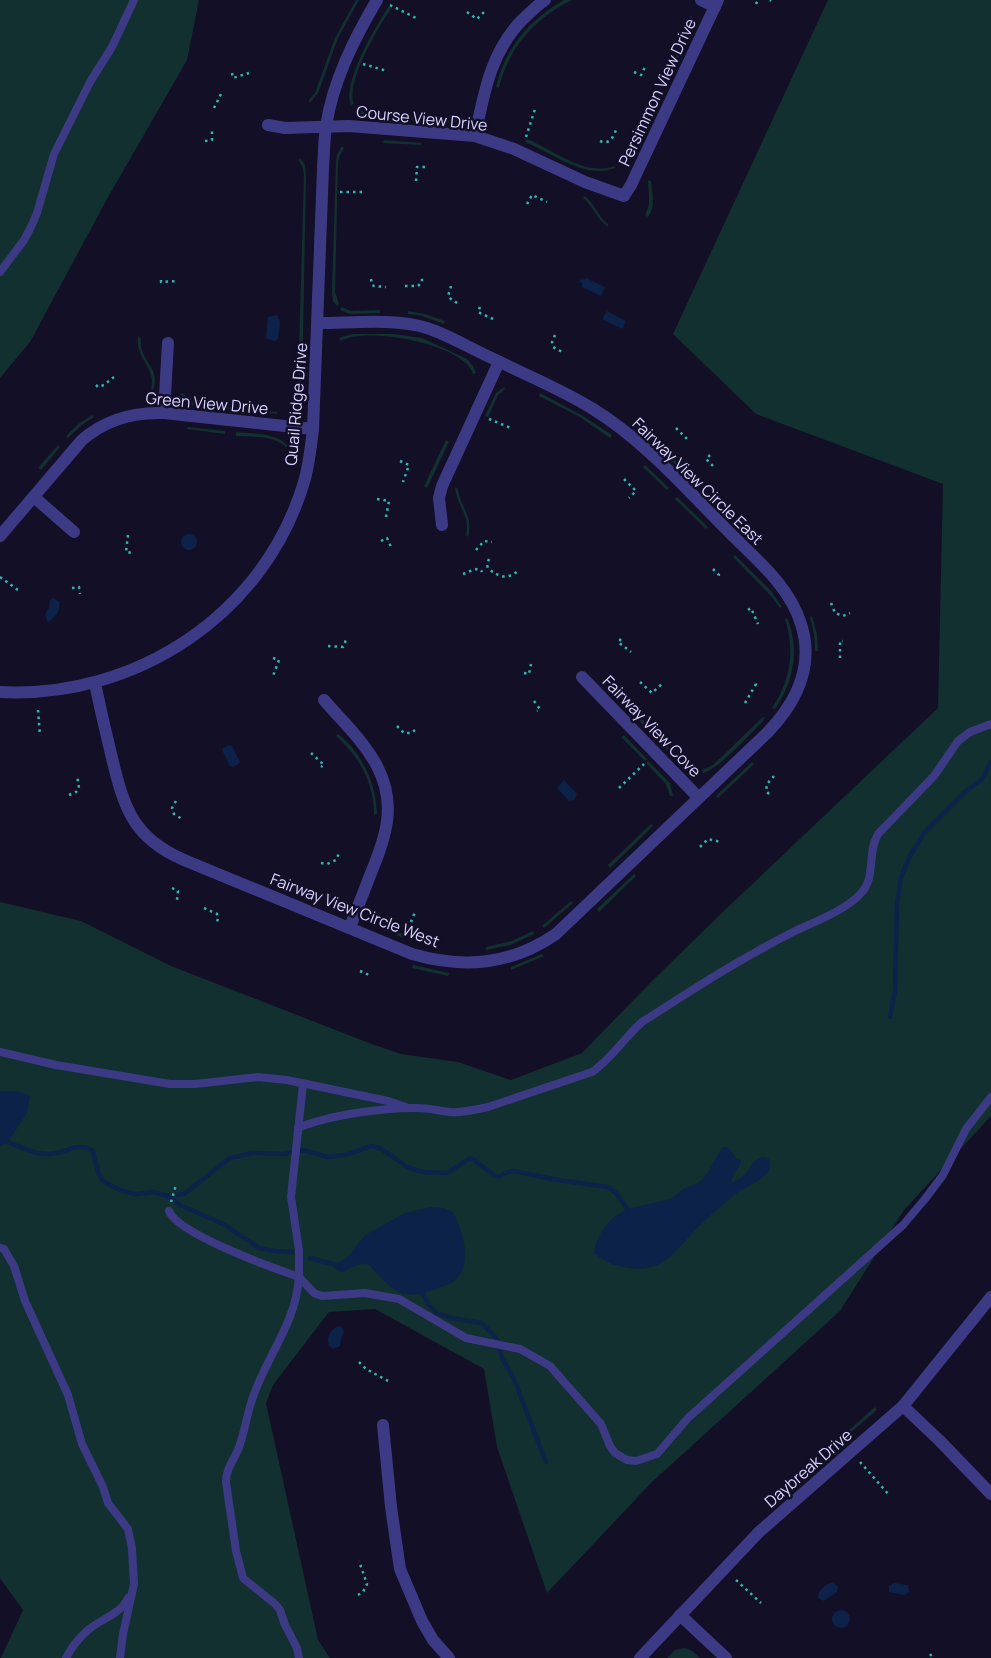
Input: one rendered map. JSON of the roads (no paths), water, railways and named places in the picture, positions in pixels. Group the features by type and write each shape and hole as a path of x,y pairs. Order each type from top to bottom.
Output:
{"street":[{"name":"Quail Ridge Drive","path":"0,692 34,692 95,683 130,671 170,651 231,605 276,546 294,511 309,462 313,430 326,126 344,65 358,33 377,0"},
{"path":"475,136 487,80 495,58 512,31 536,6 545,0"},
{"path":"701,0 717,3"},
{"name":"Persimmon View Drive","path":"624,196 631,185 717,3"},
{"name":"Course View Drive","path":"268,125 285,128 349,126 475,136 514,149 592,185 624,196"},
{"name":"Fairway View Circle East","path":"318,323 385,323 420,326 440,333 568,394 624,430 785,591 795,607 802,625 805,650 801,682 795,697 778,721 698,797"},
{"path":"164,413 168,343"},
{"path":"442,525 440,498 442,486 499,362"},
{"name":"Green View Drive","path":"0,536 73,450 92,431 113,420 146,413 164,413 313,430"},
{"path":"34,497 74,532"},
{"name":"Fairway View Cove","path":"582,676 698,797"},
{"name":"Fairway View Circle West","path":"95,683 120,793 132,819 147,837 164,850 184,860 412,954 436,960 474,963 503,958 523,952 556,934 698,797"},
{"path":"324,700 372,759 381,775 388,803 388,820 383,844 350,927"},
{"name":"Daybreak Drive","path":"640,1658 759,1532 903,1406 991,1297"},
{"path":"903,1406 991,1494"},
{"path":"383,1425 391,1507 400,1569 422,1621 433,1640 449,1658"},
{"path":"680,1615 726,1658"}],"lane":[{"path":"0,272 24,240 31,227 37,213 54,154 90,82 112,47 134,0"},
{"path":"298,1128 312,1122 369,1112 411,1108 458,1112 479,1109 592,1072 642,1022 733,965 794,932 817,922 863,892 870,874 872,845 883,827 934,776 958,741 970,732 991,724"},
{"path":"0,1052 65,1067 170,1084 195,1084 258,1077 388,1101 411,1108"},
{"path":"299,1658 297,1648 285,1626 280,1610 243,1578 236,1552 226,1474 238,1450 254,1394 292,1313 298,1294 299,1250 291,1197 303,1084"},
{"path":"169,1211 171,1217 192,1231 259,1263 299,1277 314,1293 322,1296 365,1293 398,1299 466,1338 483,1343 520,1349 550,1366 601,1424 610,1446 621,1457 636,1461 657,1454 688,1418 903,1225 943,1174 966,1129 991,1097"},
{"path":"0,1248 4,1250 14,1266 25,1301 68,1395 82,1444 108,1502 128,1529 132,1549 134,1584 123,1634 120,1658"},
{"path":"66,1658 88,1630 125,1607 134,1584"}],"water":[{"path":"586,278 605,287 601,296 582,287 582,283 579,282 581,279"},
{"path":"607,311 626,321 622,329 602,319"},
{"path":"277,315 280,322 278,339 275,341 266,337 268,317"},
{"path":"186,534 192,534 197,539 195,548 186,550 181,545 181,539"},
{"path":"54,598 59,602 59,609 49,622 45,614 49,608 50,600"},
{"path":"229,745 232,746 240,762 233,767 230,766 222,750"},
{"path":"564,780 577,794 574,800 569,801 557,788"},
{"path":"0,1091 21,1092 30,1096 27,1113 8,1142 0,1147"},
{"path":"723,1147 728,1147 737,1159 741,1160 732,1182 742,1177 761,1157 770,1160 768,1171 761,1179 736,1193 697,1228 675,1252 660,1263 641,1269 629,1268 610,1263 594,1253 601,1233 615,1216 628,1209 669,1199 685,1188 697,1183 706,1175"},
{"path":"432,1207 443,1208 453,1212 463,1239 465,1259 463,1268 459,1276 452,1283 427,1292 407,1295 390,1286 369,1265 359,1265 344,1272 338,1271 335,1268 337,1263 347,1258 365,1235 405,1213"},
{"path":"338,1326 342,1327 344,1333 340,1346 333,1349 329,1346 328,1337"},
{"path":"833,1582 838,1587 837,1592 824,1601 818,1598 822,1588"},
{"path":"894,1583 908,1585 909,1592 905,1595 889,1592 889,1586"},
{"path":"837,1610 845,1610 850,1615 848,1626 837,1628 832,1623 832,1615"}],"waterway":[{"path":"890,1017 895,990 897,904 901,877 910,856 925,832 966,791 983,778 991,762"},
{"path":"8,1142 42,1154 53,1154 76,1147 87,1148 93,1151 98,1172 103,1181 120,1190 135,1194 154,1192 167,1196 184,1194 230,1158 252,1153 284,1154 303,1150 328,1157 345,1155 371,1146 380,1148 409,1168 423,1172 447,1173 468,1159 473,1159 495,1176 513,1171 608,1187 616,1193 628,1210"},
{"path":"167,1196 182,1206 223,1224 259,1248 293,1252"},
{"path":"310,1258 336,1265"},
{"path":"422,1293 437,1313 451,1318 482,1323 496,1338 502,1358 514,1379 546,1462"}]}
